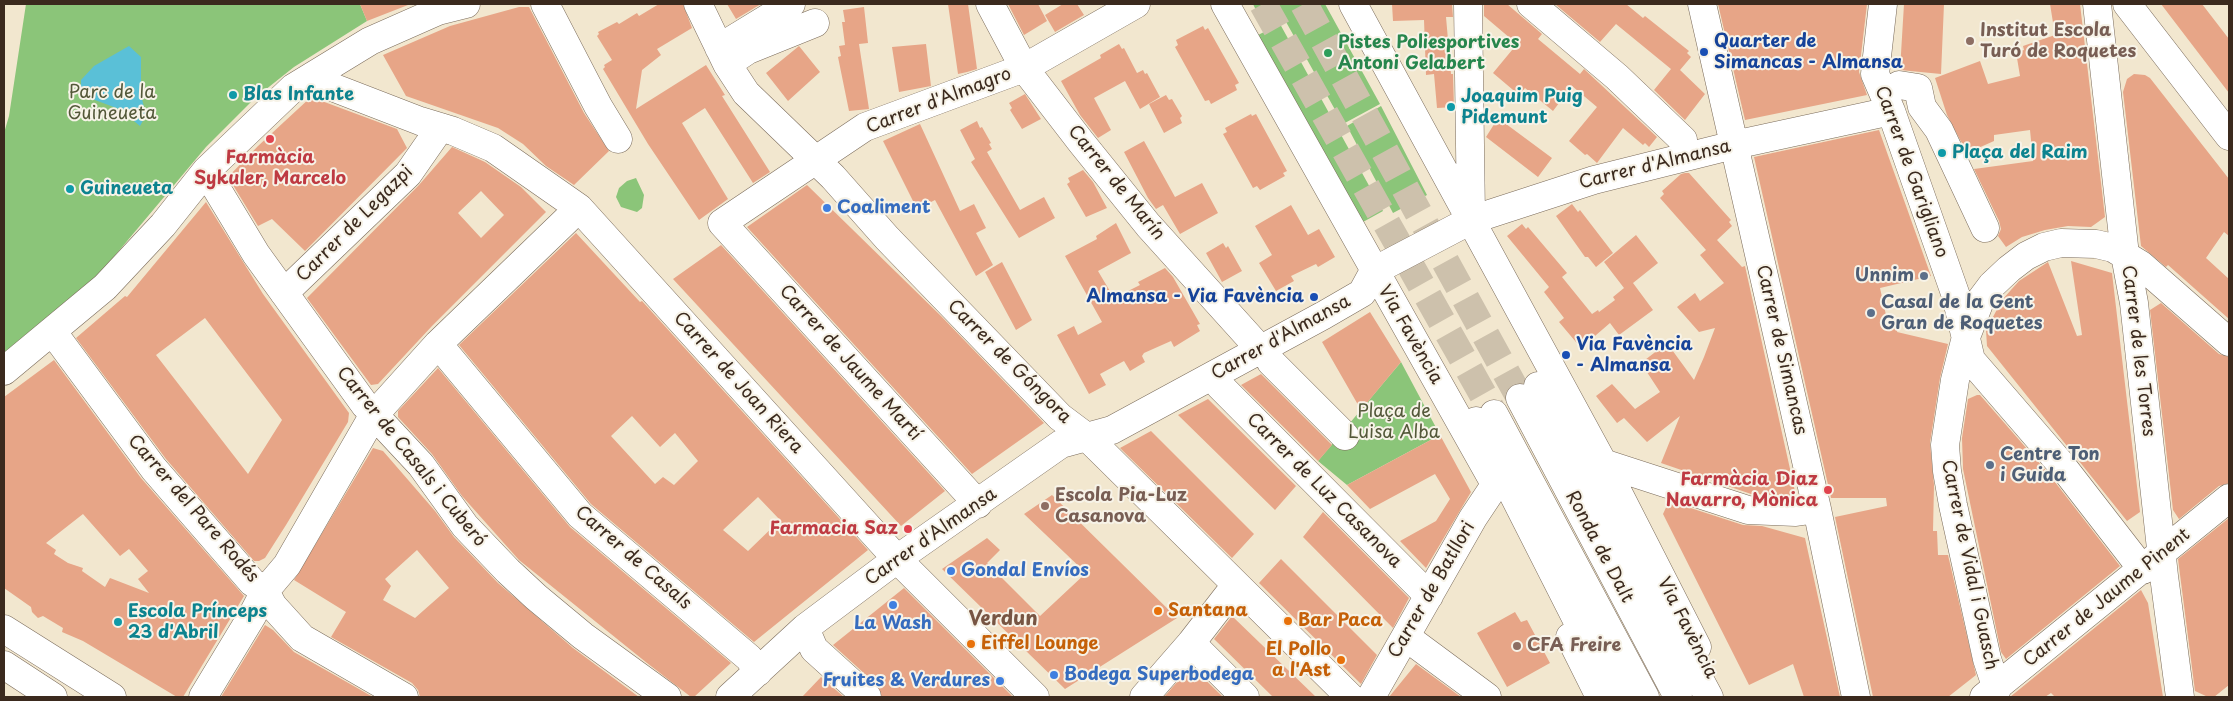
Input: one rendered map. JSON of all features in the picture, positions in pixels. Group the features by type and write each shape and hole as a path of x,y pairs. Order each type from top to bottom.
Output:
{"main road":[{"path":"4,371 106,287 163,225 206,170 293,88 370,41 407,23 438,11 466,4"},
{"path":"546,4 598,106 618,139"},
{"name":"Carrer de Góngora","path":"698,4 723,56 746,93 817,161 886,238 1060,417 1088,438 1350,697"},
{"path":"723,56 791,4"},
{"name":"Carrer de Marín","path":"990,4 1024,68 1148,225 1237,321 1265,356 1345,436"},
{"name":"Carrer d'Almagro","path":"722,223 865,127 1024,68 1136,4"},
{"name":"Via Favència","path":"1225,4 1495,484 1600,697"},
{"name":"Via Favència","path":"1354,4 1603,463 1722,697"},
{"path":"1468,4 1471,220"},
{"path":"1531,4 1617,76 1683,140"},
{"name":"Carrer de Simancas","path":"1702,4 1817,509 1856,697"},
{"name":"Carrer de Garigliano","path":"1883,4 1875,74 1909,109 1971,360 2060,463 2153,561"},
{"name":"Carrer de les Torres","path":"2097,4 2125,255 2134,303 2153,561 2180,697"},
{"path":"2127,4 2229,136"},
{"path":"723,56 748,50 815,23"},
{"name":"Carrer de Joan Riera","path":"312,77 332,87 440,128 453,131 493,148 579,208 897,559 1035,697"},
{"path":"1899,85 1918,88 1909,109 1939,130 1985,228"},
{"name":"Carrer d'Almansa","path":"730,697 805,628 897,559 1061,444 1112,430 1265,356 1362,293 1374,271 1471,220 1594,180 1734,145 1909,109"},
{"name":"Carrer de Legazpi","path":"284,294 408,174 440,128"},
{"name":"Carrer de Casals i Cuberó","path":"206,170 256,254 373,416 421,465 466,526 508,571 583,636 667,697"},
{"path":"203,697 265,591 287,565 373,416 438,344 579,208"},
{"name":"Carrer de Jaume Martí","path":"722,223 978,504"},
{"name":"Carrer de Vidal i Guasch","path":"1990,693 1987,659 1947,471 1946,426 1966,337 1977,308 1992,285 2026,256 2044,247 2069,243 2113,248 2169,289 2229,342"},
{"name":"Carrer del Pare Rodés","path":"52,331 154,469 252,582 265,591 273,606 302,638 404,697"},
{"name":"Carrer de Casals","path":"438,344 580,515 749,658 758,672"},
{"name":"Carrer de Luz Casanova","path":"1220,386 1429,596"},
{"name":"Ronda de Dalt","path":"1678,697 1529,392 1574,445 1709,697"},
{"name":"Ronda de Dalt","path":"1616,697 1485,417 1645,697"},
{"path":"1603,463 1748,510 1796,512 1817,509"},
{"name":"Carrer de Batllori","path":"1371,697 1495,484"},
{"name":"Carrer de Jaume Pinent","path":"1990,693 2229,498"},
{"path":"1144,697 1191,643 1236,585"},
{"path":"805,628 814,649 867,697"},
{"path":"4,629 112,697"},
{"path":"1406,637 1487,697"},
{"path":"1191,643 1244,697"},
{"path":"4,665 53,697"}],"green space":[{"name":"Parc de la Guineueta","path":"26,4 360,4 367,21 294,67 255,98 206,147 86,290 4,355 4,133 9,116"},
{"path":"1253,4 1269,4 1383,211 1363,222 1258,35 1266,31"},
{"name":"Pistes Poliesportives Antoni Gelabert","path":"1276,4 1325,4 1380,104 1343,124"},
{"name":"Pistes Poliesportives Antoni Gelabert","path":"1381,106 1427,195 1393,213 1347,126"},
{"path":"636,178 644,195 642,208 637,212 621,207 616,197 619,188 627,181"},
{"name":"Plaça de Luisa Alba","path":"1401,362 1440,435 1347,485 1318,461"}],"water":[{"path":"129,46 141,57 141,95 146,115 140,126 119,109 87,97 81,87 81,80 94,66"}],"building":[{"path":"360,4 408,4 408,5 367,21"},
{"path":"659,4 683,4 692,28 657,49 661,55 642,70 636,109 706,65 725,95 722,96 770,172 753,183 705,108 682,123 728,199 699,220 648,144 603,69 604,65 612,60 597,36 598,32 617,22 619,24 637,13 639,16"},
{"path":"727,4 761,4 736,19"},
{"path":"948,4 968,4 977,69 958,74"},
{"path":"1008,4 1038,4 1047,21 1024,35"},
{"path":"1063,4 1077,4 1084,15 1055,32 1045,15"},
{"path":"1392,4 1452,4 1453,17 1446,17 1451,74 1453,74 1454,107 1437,108 1434,74 1426,75 1424,20 1393,21"},
{"path":"1484,4 1507,4 1542,34 1538,39 1580,74 1584,69 1657,137 1649,147 1645,143 1643,145 1623,128 1597,163 1587,154 1585,155 1569,141 1597,107 1572,86 1553,111 1525,88 1519,95 1493,73 1517,44 1484,16"},
{"path":"1555,4 1626,4 1643,18 1645,16 1689,51 1687,53 1691,57 1680,70 1705,94 1685,120 1654,90 1671,69 1616,24 1600,42"},
{"path":"1718,4 1867,4 1859,72 1867,95 1745,120"},
{"path":"1904,4 1944,4 1941,74 1900,70"},
{"path":"2050,4 2080,4 2105,217 2091,227 2068,226 2045,230 2022,237 2006,247 1998,236 2001,229 1999,221 1974,169 2033,161 2030,130 1994,135 1994,141 1967,153 1947,115 1935,78 1980,61 1988,84 2020,76 2016,52 2024,50 2023,46 2055,35"},
{"path":"2161,4 2202,4 2229,39 2229,93"},
{"path":"519,7 529,7 584,113 609,151 574,185 546,166 523,144 498,128 406,96 383,55 450,26"},
{"path":"864,7 868,43 859,44 869,109 849,111 838,57 841,56 839,46 845,45 842,22 845,22 843,10"},
{"path":"1203,26 1205,30 1208,28 1239,83 1235,85 1237,90 1211,104 1209,100 1205,101 1175,47 1178,45 1176,40"},
{"path":"926,44 931,86 899,92 892,47"},
{"path":"1119,44 1122,49 1124,48 1137,73 1143,70 1145,74 1147,73 1160,97 1140,109 1125,81 1094,98 1111,130 1098,138 1080,115 1061,81 1101,58 1100,55"},
{"path":"799,46 820,72 788,101 766,73"},
{"path":"2134,74 2145,75 2150,78 2229,179 2229,236 2224,232 2206,258 2229,279 2229,319 2168,265 2166,267 2141,246 2123,92 2127,79"},
{"path":"1025,94 1041,119 1022,129 1010,110 1012,108 1009,103"},
{"path":"1166,95 1169,100 1172,99 1182,116 1180,118 1182,123 1164,133 1149,104"},
{"path":"311,97 397,129 407,148 305,251 272,219 258,226 228,177 258,146"},
{"path":"1251,114 1252,116 1256,114 1287,171 1283,173 1285,176 1260,190 1257,186 1253,188 1223,134 1227,132 1225,128"},
{"path":"1498,118 1552,158 1538,177 1486,137"},
{"path":"977,121 991,143 989,144 992,149 987,152 1020,210 1044,197 1055,218 1019,238 971,162 975,159 960,130"},
{"path":"920,124 960,211 974,204 986,228 976,233 993,265 976,276 935,200 917,209 883,141"},
{"path":"1879,130 1931,276 1880,288 1888,324 1898,327 1897,332 1948,344 1940,378 1930,443 1934,485 1933,531 1937,531 1938,555 1948,555 1976,675 1948,697 1873,697 1835,517 1887,506 1886,498 1831,498 1754,157"},
{"path":"1144,141 1175,197 1202,183 1218,213 1180,234 1163,205 1156,209 1148,198 1124,152"},
{"path":"452,147 485,162 521,187 546,212 432,326 378,384 371,385 307,298 419,185","holes":["481,191 504,215 481,238 458,213"]},
{"path":"1083,170 1093,182 1107,208 1086,217 1067,184 1070,182 1068,178"},
{"path":"1689,173 1731,220 1729,222 1732,226 1717,240 1742,267 1745,266 1796,496 1751,494 1661,463 1680,416 1647,442 1624,418 1617,423 1596,396 1612,384 1635,409 1660,392 1641,363 1667,343 1694,380 1704,357 1715,328 1699,332 1677,307 1695,293 1700,301 1724,283 1700,255 1706,250 1660,198 1664,194 1662,191 1681,174"},
{"path":"807,185 941,316 1044,423 972,474 747,227"},
{"path":"206,202 263,294 349,413 348,422 265,558 254,561 166,459 76,338 125,296 127,297","holes":["205,318 282,420 248,474 156,355"]},
{"path":"1572,204 1578,212 1580,210 1613,253 1596,267 1588,257 1585,257 1556,216"},
{"path":"1291,205 1308,235 1319,229 1335,257 1318,267 1316,264 1291,276 1294,281 1276,291 1259,263 1272,255 1255,226"},
{"path":"1116,223 1131,253 1098,271 1114,298 1140,285 1138,282 1165,268 1173,277 1200,324 1197,325 1200,331 1174,347 1171,341 1144,353 1142,356 1145,362 1130,371 1124,361 1100,374 1106,385 1089,394 1057,335 1074,326 1078,335 1102,322 1065,256 1097,239 1096,236"},
{"path":"1522,224 1526,229 1528,227 1567,273 1562,277 1592,314 1598,310 1599,312 1615,300 1613,297 1624,288 1604,262 1636,235 1658,263 1633,283 1653,310 1619,335 1610,323 1581,348 1559,322 1564,318 1544,292 1549,287 1507,236"},
{"path":"576,233 640,302 642,301 868,550 754,642 591,504 459,345","holes":["632,416 660,447 675,433 698,461 674,485 663,477 655,484 611,436","758,497 780,520 748,551 723,530"]},
{"path":"1223,243 1226,248 1228,246 1242,271 1222,282 1206,253"},
{"path":"721,245 945,491 901,526 673,279"},
{"path":"2071,261 2112,273 2140,512 2127,521 1987,346 1986,330 2002,300 2019,281 2048,262 2077,336 2082,335"},
{"path":"1002,262 1032,320 1016,330 985,272"},
{"path":"2161,303 2219,354 2229,357 2229,483 2219,486 2179,519 2173,510 2150,310"},
{"path":"1370,312 1401,362 1361,410 1322,342"},
{"path":"54,360 141,478 244,596 183,697 177,697 83,641 62,632 63,628 43,616 38,618 32,612 31,607 4,588 4,397","holes":["83,514 120,556 129,549 148,571 138,579 149,593 110,578 105,587 82,571 83,568 68,563 54,554 56,550 46,543"]},
{"path":"438,368 570,527 731,663 694,697 691,697 647,663 519,560 462,496 432,454 398,417 398,411"},
{"path":"1261,374 1332,445 1318,461 1241,385"},
{"path":"1980,395 2048,473 2120,566 2006,659 2001,652 1963,469 1962,438 1968,399"},
{"path":"1208,399 1296,486 1275,510 1178,415"},
{"path":"1151,431 1254,534 1232,558 1120,448"},
{"path":"1440,435 1471,492 1426,568 1400,541 1436,521 1450,499 1435,474 1370,509 1347,485"},
{"path":"373,448 383,451 435,511 454,537 498,583 573,648 639,697 420,697 418,690 412,683 331,637 346,612 294,580","holes":["417,550 449,588 415,618 383,600 391,586 385,579"]},
{"path":"1052,495 1177,618 1065,689 942,569 987,538 1000,550 987,563 1040,616 1086,573 1024,514"},
{"path":"1669,501 1743,525 1762,526 1805,538 1840,697 1804,697 1793,664 1749,685 1663,514"},
{"path":"1323,512 1409,598 1393,628 1303,537"},
{"path":"2229,518 2229,685 2214,697 2208,697 2195,691 2178,559"},
{"path":"1281,559 1377,655 1361,684 1259,583"},
{"path":"904,588 1013,697 882,697 877,685 833,645"},
{"path":"2141,590 2148,603 2163,697 2055,697 2051,693 2045,697 2010,697"},
{"path":"1515,612 1521,622 1527,620 1550,663 1507,687 1477,633"},
{"path":"1232,616 1316,697 1273,697 1214,639"},
{"path":"265,625 273,630 294,652 373,697 221,697"},
{"path":"1416,664 1461,697 1389,697"},
{"path":"1191,666 1223,697 1164,697"},
{"path":"821,677 844,697 802,697"}],"tunnel":[{"path":"1263,4 1494,414"},
{"path":"1304,4 1520,398"}],"place":[{"name":"Institut Escola Turó de Roquetes","path":"1970,41"},
{"name":"Quarter de Simancas - Almansa","path":"1704,52"},
{"name":"Pistes Poliesportives Antoni Gelabert","path":"1328,53"},
{"name":"Blas Infante","path":"233,95"},
{"name":"Joaquim Puig Pidemunt","path":"1451,107"},
{"name":"Farmàcia Sykuler, Marcelo","path":"270,139"},
{"name":"Plaça del Raim","path":"1942,153"},
{"name":"Guineueta","path":"70,189"},
{"name":"Coaliment","path":"827,208"},
{"name":"Unnim","path":"1924,276"},
{"name":"Almansa - Via Favència","path":"1314,297"},
{"name":"Casal de la Gent Gran de Roquetes","path":"1871,313"},
{"name":"Via Favència - Almansa","path":"1566,355"},
{"name":"Centre Ton i Guida","path":"1990,465"},
{"name":"Farmàcia Diaz Navarro, Mònica","path":"1828,490"},
{"name":"Escola Pia-Luz Casanova","path":"1045,506"},
{"name":"Farmacia Saz","path":"908,529"},
{"name":"Gondal Envíos","path":"951,571"},
{"name":"La Wash","path":"893,605"},
{"name":"Santana","path":"1158,611"},
{"name":"Bar Paca","path":"1288,621"},
{"name":"Escola Prínceps 23 d'Abril","path":"118,622"},
{"name":"Eiffel Lounge","path":"971,644"},
{"name":"CFA Freire","path":"1517,646"},
{"name":"El Pollo a l'Ast","path":"1341,660"},
{"name":"Bodega Superbodega","path":"1054,675"},
{"name":"Fruites & Verdures","path":"1000,681"}],"district":[{"name":"Verdun","path":"1003,619"}]}
